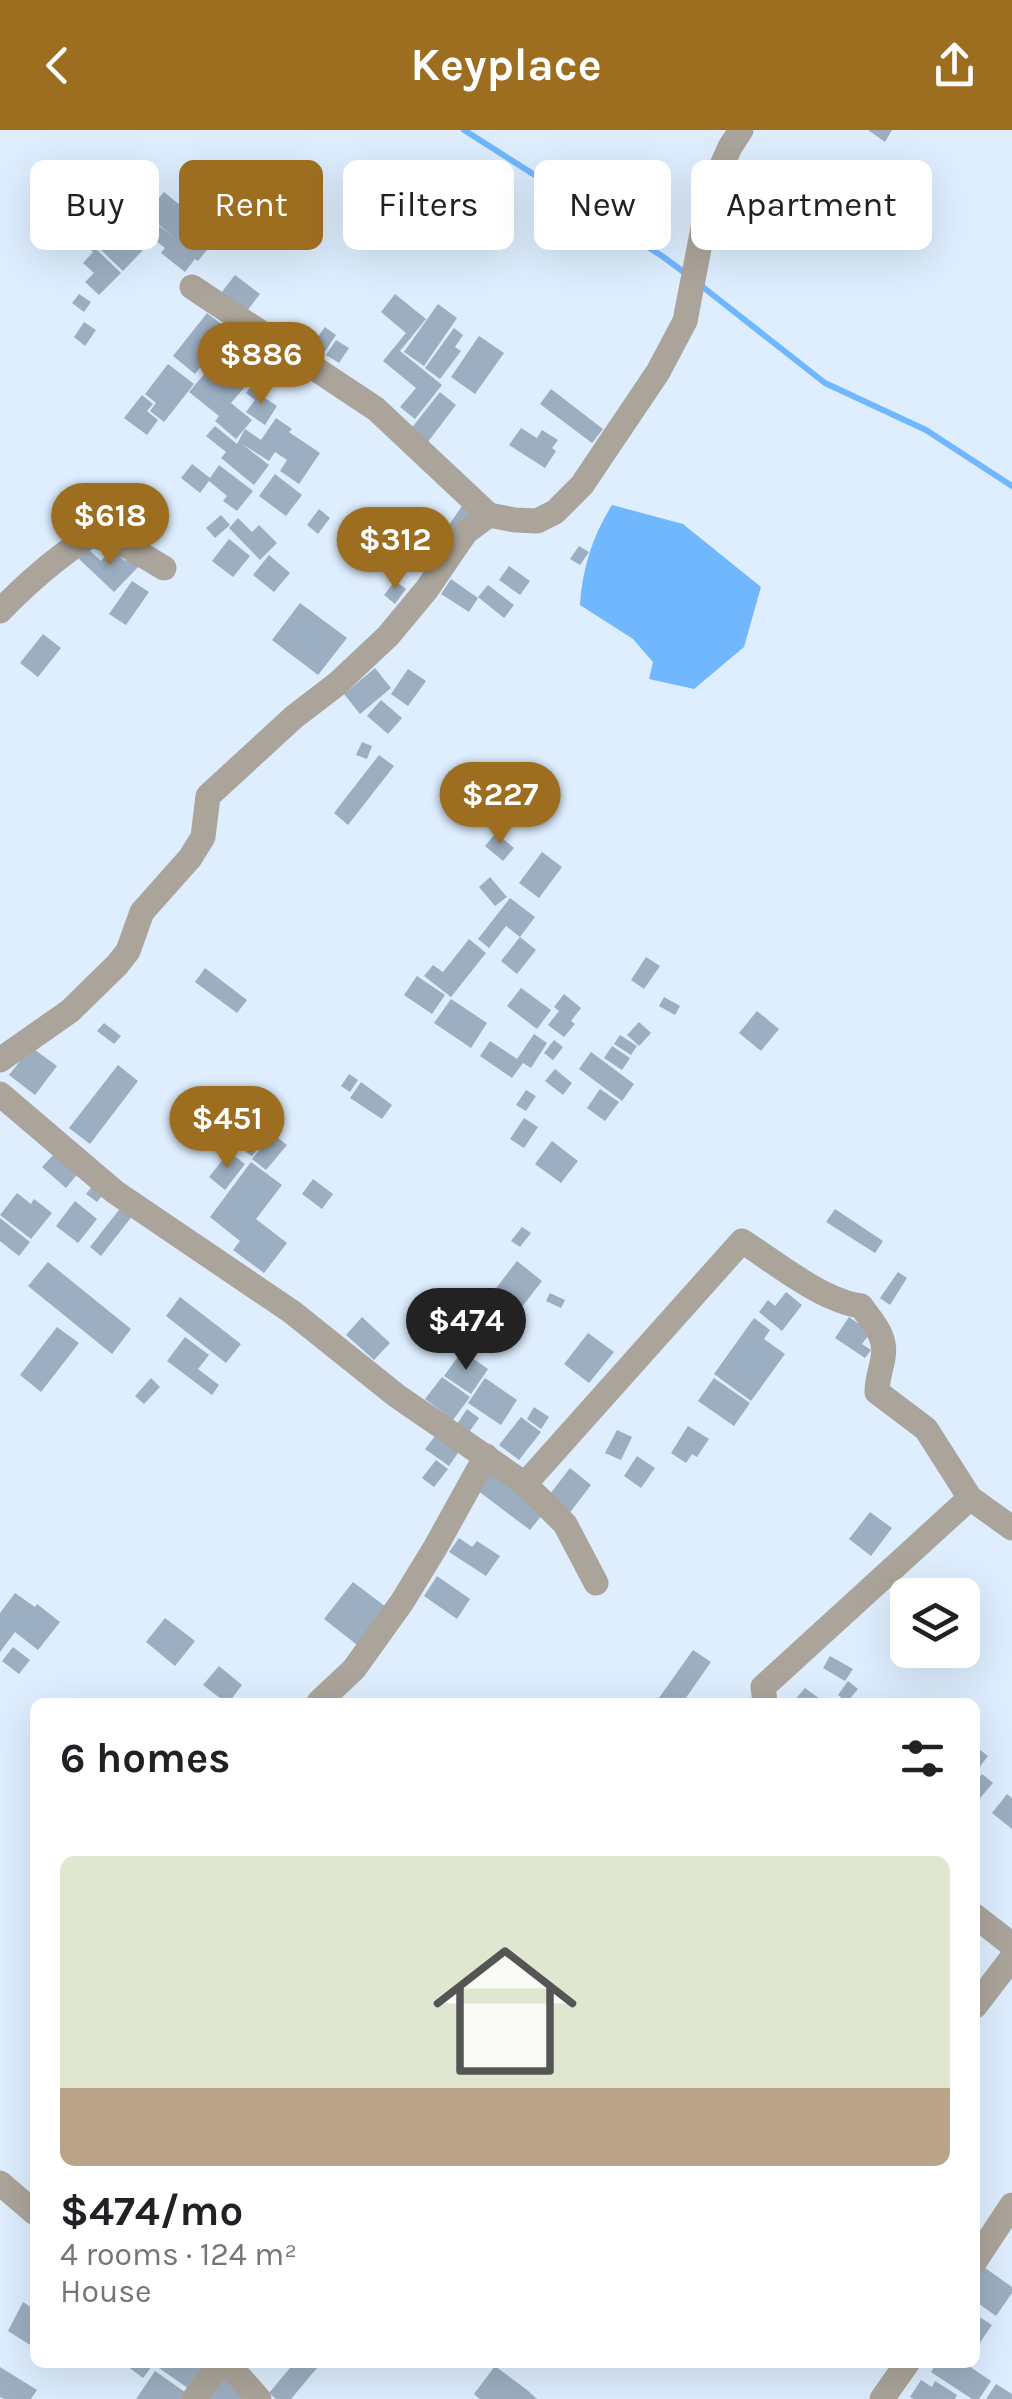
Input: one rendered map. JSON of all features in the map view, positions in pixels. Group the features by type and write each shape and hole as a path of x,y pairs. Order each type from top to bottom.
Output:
{"street":[{"path":"192,287 376,409 489,515 537,521 556,512 582,485 658,372 685,321 710,192 741,130"},
{"path":"0,1060 70,1010 117,965 128,951 142,912 190,858 203,837 208,796 388,636 466,532 489,515"},
{"path":"0,612 25,585 91,536 122,543 164,568"},
{"path":"0,1094 115,1192 292,1312 397,1396 525,1484 565,1524 596,1583"},
{"path":"525,1484 742,1241 814,1287 860,1306 884,1338 878,1392 926,1428 970,1498 1012,1528"},
{"path":"324,1698 354,1669 402,1602 486,1456"},
{"path":"764,1698 763,1688 970,1498"},
{"path":"980,1920 1012,1945"},
{"path":"980,2000 1012,1958"},
{"path":"0,2183 30,2209"},
{"path":"980,2253 1012,2205"},
{"path":"194,2399 218,2368"},
{"path":"229,2368 259,2399"},
{"path":"882,2399 904,2368"}],"water":[{"path":"612,505 683,524 761,587 744,647 694,689 649,679 653,662 633,639 580,605 590,553"}],"building":[{"path":"868,130 892,130 885,142"},
{"path":"164,192 179,204 179,250 207,250 185,272 161,253 165,248 159,243 159,226 174,237 159,225 159,198"},
{"path":"97,250 121,273 99,295 85,282 94,273 83,263"},
{"path":"101,250 143,250 123,271"},
{"path":"235,275 260,294 243,316 218,297"},
{"path":"79,294 91,302 84,312 72,303"},
{"path":"395,294 426,319 400,351 442,385 415,419 400,407 416,388 383,361 406,333 381,312"},
{"path":"438,304 457,318 424,366 404,352"},
{"path":"207,313 229,330 195,374 173,356"},
{"path":"84,322 96,330 85,346 74,337"},
{"path":"239,327 255,339 243,354 260,369 231,403 252,420 236,439 215,421 219,416 189,392 211,366 226,376 210,363"},
{"path":"325,327 336,335 324,353 312,345"},
{"path":"454,328 463,335 455,347 461,351 440,379 425,368"},
{"path":"479,336 504,353 475,394 451,377"},
{"path":"336,340 349,348 339,363 326,355"},
{"path":"256,341 267,350 257,363 246,354"},
{"path":"168,364 194,384 164,422 150,411 156,403 145,394"},
{"path":"250,388 277,406 265,425 246,412 255,400 246,393"},
{"path":"551,389 603,429 592,443 540,404"},
{"path":"440,392 456,405 427,443 410,430"},
{"path":"142,395 153,404 147,411 158,420 147,435 124,418"},
{"path":"276,418 320,453 299,484 280,471 287,460 275,452 269,461 242,444 269,465 254,485 221,458 226,452 206,436 215,426 237,444 245,429 261,440"},
{"path":"521,428 537,438 542,430 558,440 545,468 509,445"},
{"path":"192,464 210,478 219,465 253,491 237,511 223,501 227,496 209,481 200,493 181,478"},
{"path":"275,474 302,495 286,516 259,496"},
{"path":"466,500 476,507 444,552 430,543 436,535 440,538"},
{"path":"319,509 330,518 318,534 307,525"},
{"path":"221,515 230,525 215,538 206,528"},
{"path":"238,518 252,532 259,525 277,543 260,560 229,528"},
{"path":"229,539 250,556 233,577 212,561"},
{"path":"579,546 589,552 580,565 570,559"},
{"path":"88,549 101,561 112,549 125,561 129,556 140,565 114,592 79,559"},
{"path":"269,555 290,573 274,592 253,575"},
{"path":"509,566 530,581 520,595 499,580"},
{"path":"451,579 478,598 469,612 441,594"},
{"path":"132,581 149,592 126,625 109,614"},
{"path":"395,581 406,589 395,604 384,595"},
{"path":"488,585 514,605 504,618 478,597"},
{"path":"300,603 347,638 318,675 272,640"},
{"path":"43,634 61,648 38,677 20,663"},
{"path":"375,668 391,688 360,714 344,694"},
{"path":"408,669 426,681 408,706 391,694"},
{"path":"381,700 402,718 388,734 367,716"},
{"path":"362,742 372,746 367,759 356,755"},
{"path":"379,755 394,766 348,825 334,813"},
{"path":"496,833 514,848 503,861 485,846"},
{"path":"542,852 562,867 539,898 519,883"},
{"path":"490,877 507,897 495,906 479,887"},
{"path":"510,898 535,917 520,937 506,926 489,948 478,939"},
{"path":"520,937 536,950 517,974 501,961"},
{"path":"469,939 486,953 451,997 424,976 433,965 443,972"},
{"path":"646,957 660,966 644,989 631,980"},
{"path":"205,968 247,1000 237,1013 195,982"},
{"path":"417,976 445,995 432,1014 404,995"},
{"path":"521,988 551,1010 537,1029 507,1006"},
{"path":"564,994 581,1008 564,1037 548,1025 559,1011 554,1007"},
{"path":"664,997 680,1006 675,1015 659,1006"},
{"path":"451,999 487,1023 471,1048 434,1023"},
{"path":"757,1011 779,1029 761,1051 739,1033"},
{"path":"639,1022 651,1033 639,1046 627,1035"},
{"path":"104,1023 121,1036 114,1044 97,1031"},
{"path":"534,1034 547,1043 531,1068 523,1063 512,1078 480,1056 490,1041 517,1059"},
{"path":"620,1035 637,1046 631,1055 614,1044"},
{"path":"554,1040 563,1047 553,1060 544,1053"},
{"path":"612,1046 630,1058 622,1070 604,1058"},
{"path":"31,1047 57,1066 35,1095 9,1075"},
{"path":"591,1052 634,1084 622,1101 579,1069"},
{"path":"118,1065 138,1081 90,1144 69,1128"},
{"path":"555,1069 572,1083 563,1095 545,1081"},
{"path":"349,1074 358,1080 350,1092 341,1086"},
{"path":"361,1082 392,1105 382,1119 350,1098"},
{"path":"600,1089 619,1102 605,1121 587,1108"},
{"path":"526,1090 536,1096 526,1111 516,1105"},
{"path":"524,1118 538,1127 524,1148 510,1139"},
{"path":"244,1134 261,1144 252,1156 236,1145"},
{"path":"273,1134 287,1145 266,1170 252,1159"},
{"path":"552,1141 578,1161 561,1183 535,1164"},
{"path":"57,1151 80,1171 66,1188 42,1167"},
{"path":"229,1152 245,1164 225,1190 209,1177"},
{"path":"251,1162 282,1185 256,1219 287,1243 264,1273 233,1250 240,1241 210,1217"},
{"path":"313,1179 333,1194 322,1209 302,1194"},
{"path":"95,1183 106,1191 97,1202 86,1194"},
{"path":"17,1193 31,1204 34,1199 52,1213 31,1239 0,1215"},
{"path":"75,1201 97,1219 78,1243 56,1226"},
{"path":"122,1206 133,1215 101,1256 90,1247"},
{"path":"835,1209 883,1241 875,1253 826,1222"},
{"path":"0,1218 30,1242 19,1256 0,1241"},
{"path":"522,1227 531,1233 520,1247 511,1241"},
{"path":"517,1261 542,1281 499,1329 477,1313"},
{"path":"48,1262 131,1329 112,1354 28,1286"},
{"path":"898,1272 907,1278 890,1305 880,1298"},
{"path":"786,1292 802,1305 782,1331 759,1312 768,1300 775,1306"},
{"path":"550,1293 565,1300 561,1308 546,1301"},
{"path":"180,1297 241,1344 226,1363 166,1316"},
{"path":"362,1317 390,1343 374,1360 346,1335"},
{"path":"849,1317 871,1332 862,1344 871,1350 865,1358 835,1338"},
{"path":"754,1318 770,1330 764,1339 785,1354 751,1401 714,1374"},
{"path":"57,1327 79,1343 41,1392 20,1375"},
{"path":"588,1333 614,1352 589,1383 564,1364"},
{"path":"185,1337 209,1355 198,1369 219,1385 212,1395 167,1361"},
{"path":"462,1351 488,1369 471,1394 444,1376"},
{"path":"442,1377 470,1397 453,1420 425,1399"},
{"path":"151,1378 160,1387 144,1404 135,1396"},
{"path":"485,1378 517,1400 501,1425 468,1403"},
{"path":"714,1378 750,1403 734,1426 698,1401"},
{"path":"534,1407 549,1417 541,1429 527,1419"},
{"path":"467,1409 479,1418 467,1435 455,1427"},
{"path":"521,1417 541,1432 519,1460 499,1445"},
{"path":"688,1426 709,1439 697,1457 692,1454 686,1463 671,1453"},
{"path":"617,1430 632,1437 621,1460 605,1453"},
{"path":"439,1431 462,1447 449,1466 425,1449"},
{"path":"637,1456 655,1468 641,1488 624,1476"},
{"path":"436,1460 448,1469 434,1487 422,1478"},
{"path":"570,1468 591,1485 568,1515 547,1498"},
{"path":"492,1469 546,1510 530,1530 477,1490"},
{"path":"870,1512 892,1528 871,1556 849,1539"},
{"path":"459,1538 472,1547 477,1541 500,1556 486,1576 449,1552"},
{"path":"437,1576 470,1599 457,1619 424,1596"},
{"path":"353,1582 390,1610 361,1648 324,1619"},
{"path":"15,1593 60,1622 38,1650 15,1632 0,1652 0,1613"},
{"path":"165,1618 195,1641 175,1666 146,1642"},
{"path":"13,1647 30,1660 19,1674 2,1661"},
{"path":"693,1650 711,1662 686,1698 659,1698"},
{"path":"830,1656 853,1669 845,1681 823,1668"},
{"path":"219,1666 242,1685 232,1698 220,1698 203,1685"},
{"path":"848,1681 858,1689 850,1698 838,1695"},
{"path":"805,1688 819,1698 796,1698"},
{"path":"980,1750 988,1756 980,1766"},
{"path":"982,1774 993,1783 980,1798"},
{"path":"1007,1794 1012,1798 1012,1829 992,1813"},
{"path":"980,2266 1012,2287 996,2316 980,2305"},
{"path":"23,2302 30,2307 30,2345 8,2331"},
{"path":"980,2317 992,2325 980,2343"},
{"path":"0,2367 37,2390 31,2399 0,2397"},
{"path":"130,2368 150,2368 143,2378"},
{"path":"159,2368 208,2368 192,2391"},
{"path":"290,2368 317,2368 291,2399 276,2399 269,2393"},
{"path":"494,2368 498,2368 537,2399 480,2399 474,2394"},
{"path":"933,2368 972,2368 991,2381 979,2399 972,2399 931,2372"},
{"path":"155,2371 189,2395 186,2399 136,2399"},
{"path":"216,2371 249,2393 245,2399 197,2399"},
{"path":"921,2380 932,2387 935,2381 957,2395 955,2399 910,2397"},
{"path":"996,2384 1012,2394 1012,2399 986,2399"}],"waterway":[{"path":"464,130 685,273"},
{"path":"699,284 825,383 926,430 1012,486"}]}
